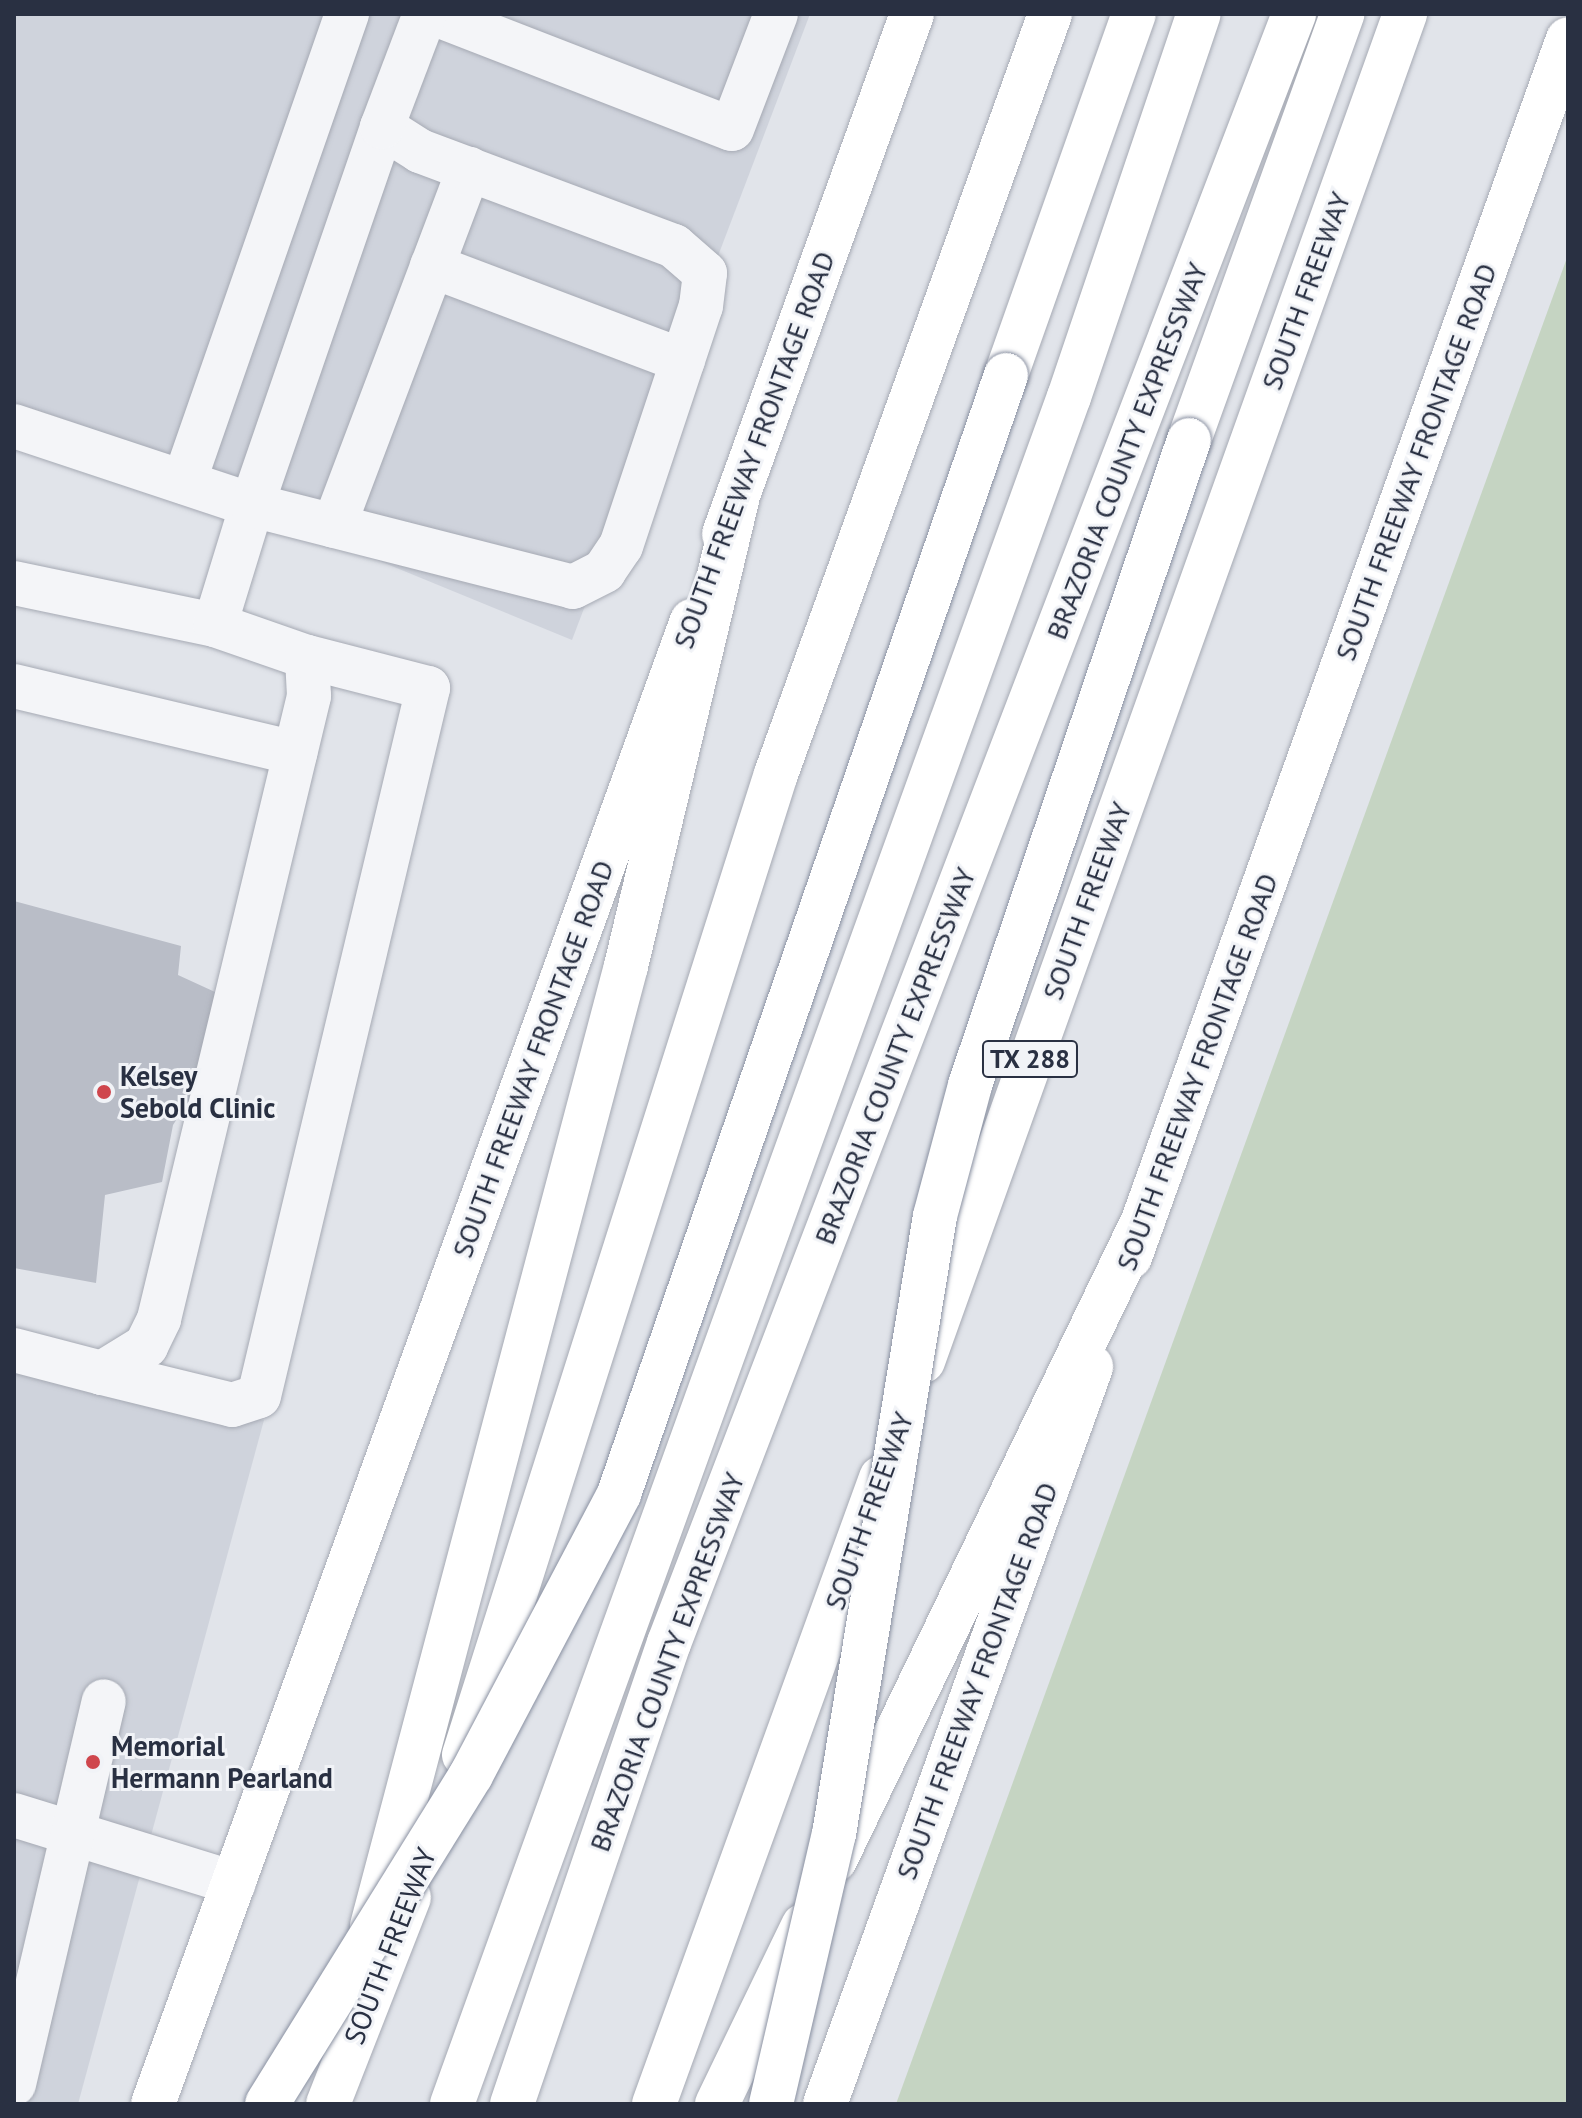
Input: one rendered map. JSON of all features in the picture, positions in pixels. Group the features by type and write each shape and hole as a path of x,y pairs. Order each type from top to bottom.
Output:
{"main road":[{"name":"SOUTH FREEWAY FRONTAGE ROAD","path":"153,2104 912,14"},
{"name":"SOUTH FREEWAY","path":"327,2104 489,1690 776,774 1050,14"},
{"path":"267,2104 471,1775 614,1506 1134,14"},
{"name":"BRAZORIA COUNTY EXPRESSWAY","path":"452,2104 1069,397 1199,14"},
{"name":"BRAZORIA COUNTY EXPRESSWAY","path":"512,2104 669,1643 1294,14"},
{"path":"771,2104 834,1834 935,1216 970,1085 1189,440 1342,14"},
{"name":"SOUTH FREEWAY","path":"654,2104 1405,14"},
{"name":"SOUTH FREEWAY FRONTAGE ROAD","path":"825,2104 1568,39"},
{"path":"327,2104 626,966 737,499"},
{"path":"717,2104 1143,1221"}],"lane":[{"path":"184,482 347,14"},
{"path":"215,625 252,505 382,127 425,14"},
{"path":"435,14 516,28 732,129 776,14"},
{"path":"14,426 252,505 573,587 604,571 621,546 683,361 705,273 674,246 469,169 382,127"},
{"path":"334,526 469,169"},
{"path":"432,266 683,361"},
{"path":"14,583 215,625 307,657 428,688 259,1396 232,1405 14,1350"},
{"path":"102,1373 146,1346 159,1319 309,696 307,657"},
{"path":"14,686 295,753"},
{"path":"14,2084 104,1701"},
{"path":"14,1815 234,1883"}],"shaded area":[{"path":"14,14 810,14 572,640 14,411"},
{"name":"Memorial Hermann Pearland","path":"14,1363 264,1420 78,2104 14,2104"}],"green space":[{"path":"1568,255 1568,2104 896,2104"}],"building":[{"name":"Kelsey Sebold Clinic","path":"14,901 181,946 178,975 215,992 221,1051 173,1125 162,1182 105,1195 96,1283 14,1268"}],"place":[{"name":"Kelsey Sebold Clinic","path":"104,1092"},
{"name":"Memorial Hermann Pearland","path":"93,1762"}]}
